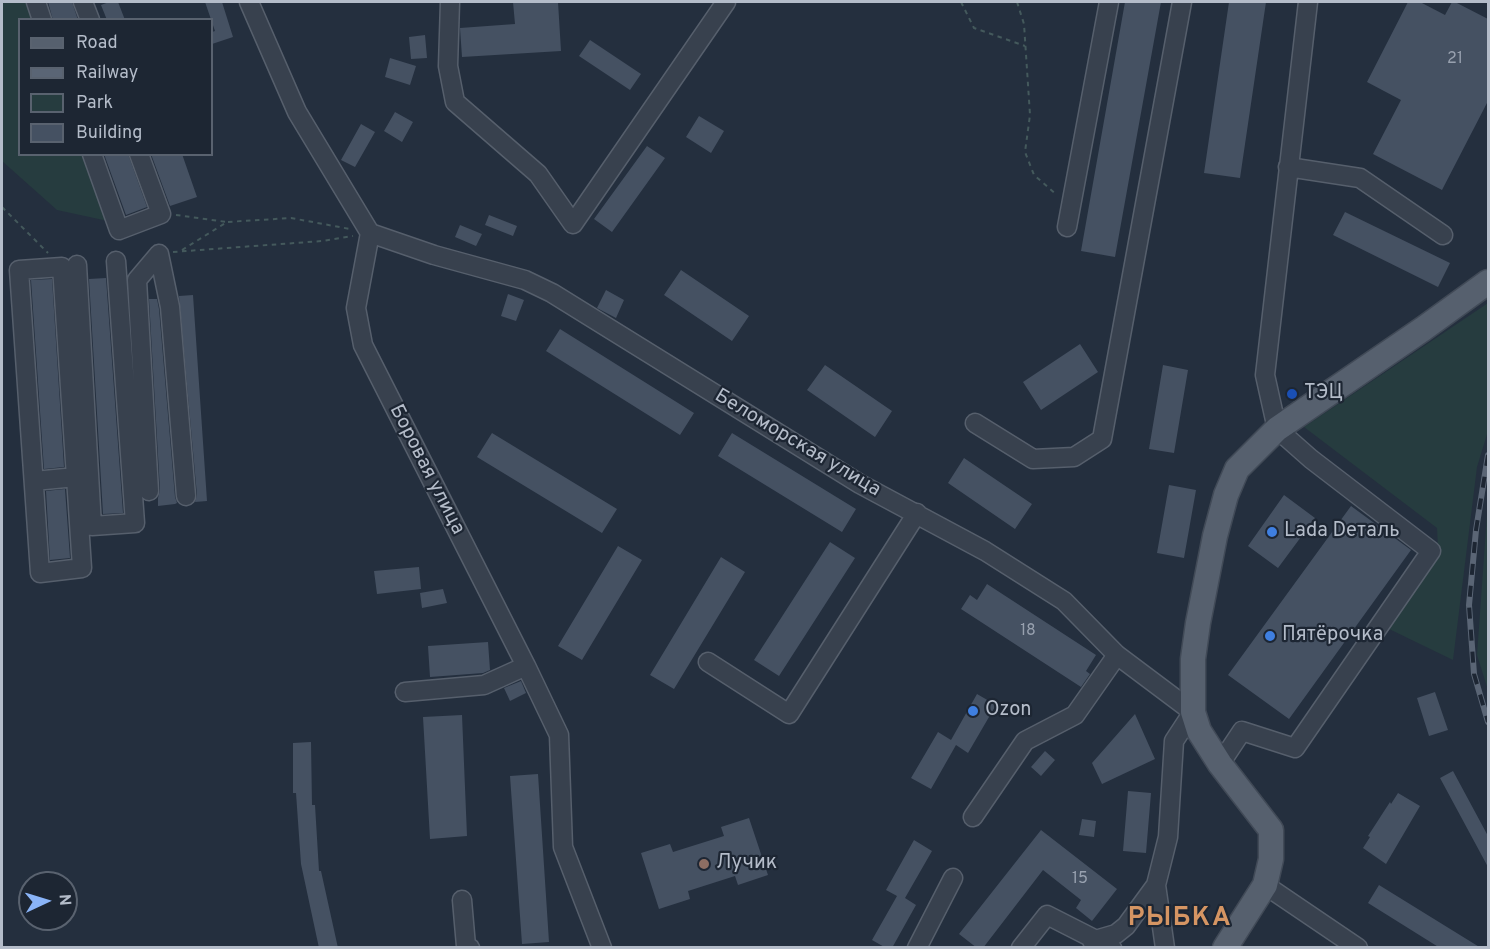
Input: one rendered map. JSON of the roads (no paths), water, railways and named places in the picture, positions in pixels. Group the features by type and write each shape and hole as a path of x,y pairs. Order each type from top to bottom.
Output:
{"main road":[{"path":"1225,948 1265,885 1271,859 1271,830 1220,764 1200,731 1192,712 1193,659 1198,623 1215,536 1226,495 1237,469 1276,429 1488,282"}],"street":[{"path":"36,2 41,18"},
{"path":"83,2 89,18"},
{"path":"249,2 297,112 370,233"},
{"path":"450,2 448,66 455,102 538,174 573,224 726,2"},
{"path":"1067,227 1109,2"},
{"path":"975,423 1033,459 1074,457 1102,439 1182,2"},
{"path":"1220,764 1242,731 1295,748 1431,551 1311,459 1276,429 1265,375 1308,2"},
{"path":"93,156 119,230 161,214 140,156"},
{"path":"1288,167 1360,178 1443,235"},
{"name":"Беломорская улица","path":"370,233 434,255 525,280 552,293 860,484 985,550 1064,601 1117,656 1192,712"},
{"name":"Боровая улица","path":"370,233 356,308 363,345 559,735 563,847 602,948"},
{"path":"149,491 137,280 159,254 170,307 186,496"},
{"path":"69,266 92,526 135,523 116,261"},
{"path":"69,266 76,477 82,568 40,573 20,270 69,266"},
{"path":"34,481 76,477"},
{"path":"708,662 789,714 917,513"},
{"path":"973,818 1025,741 1075,715 1117,656"},
{"path":"405,692 484,685 526,666"},
{"path":"1091,943 1116,934 1126,926 1156,885 1168,837 1174,741 1192,712"},
{"path":"917,948 953,878"},
{"path":"1156,885 1165,948"},
{"path":"1265,885 1358,948"},
{"path":"462,900 466,946 470,948"},
{"path":"1021,948 1047,915 1091,943 1112,948"}],"railway":[{"path":"1488,455 1476,530 1469,605 1474,674 1488,722"}],"place":[{"name":"ТЭЦ","path":"1292,394"},
{"name":"Lada Dеталь","path":"1272,532"},
{"name":"Пятёрочка","path":"1270,636"},
{"name":"Ozon","path":"973,711"},
{"name":"Лучик","path":"704,864"}],"district":[{"name":"РЫБКА","path":"1180,920"}]}
